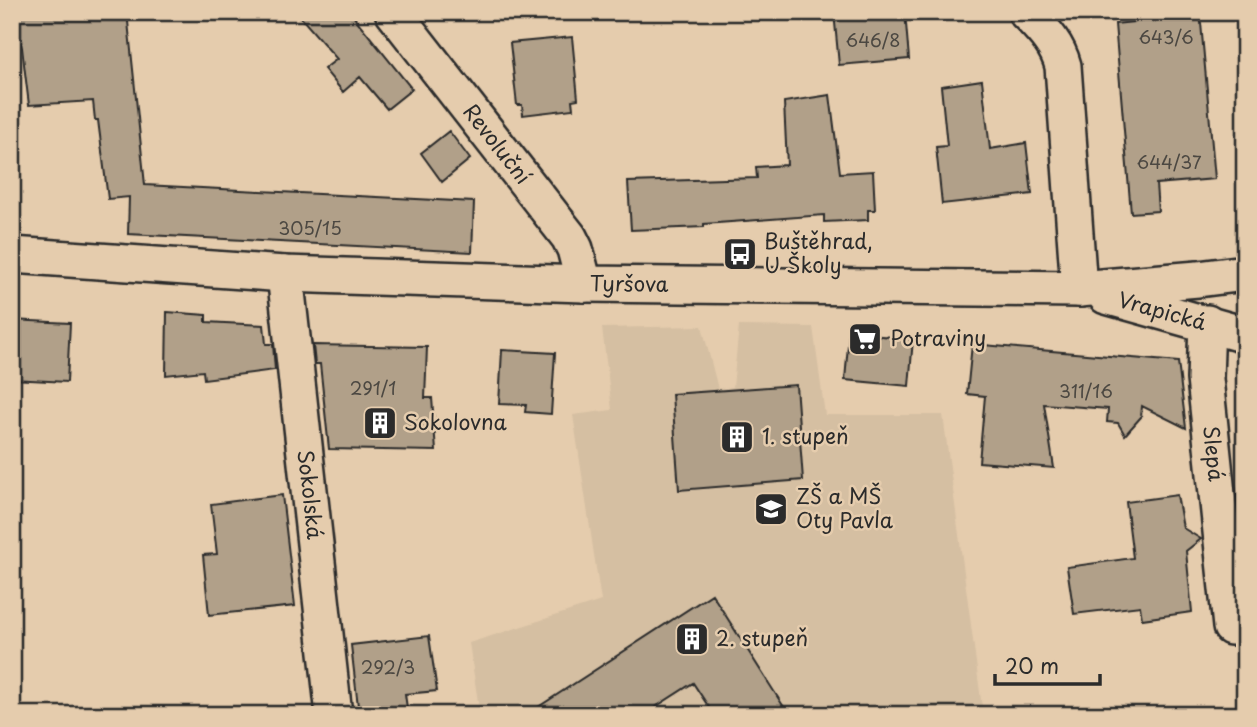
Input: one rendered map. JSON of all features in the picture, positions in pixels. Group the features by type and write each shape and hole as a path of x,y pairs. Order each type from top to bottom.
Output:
{"street":[{"name":"Revoluční","path":"393,12 569,237 580,263 584,284"},
{"path":"1026,12 1051,39 1059,51 1063,66 1079,289"},
{"name":"Tyršova","path":"12,255 285,274 584,284 1079,289 1245,273"},
{"name":"Sokolská","path":"285,274 334,715"},
{"name":"Vrapická","path":"1079,289 1245,335"},
{"name":"Slepá","path":"1206,323 1205,379 1231,627"}],"shaded area":[{"name":"ZŠ a MŠ Oty Pavla","path":"702,326 718,389 733,387 739,326 813,327 825,415 943,415 983,715 480,715 469,643 601,601 573,415 612,410 602,328"}],"building":[{"path":"12,12 127,12 145,185 474,202 472,252 128,234 129,197 108,199 93,101 29,105 22,48"},
{"path":"296,12 350,12 412,89 387,109 360,77 343,92 324,69 337,59"},
{"path":"834,12 905,12 909,59 839,65"},
{"path":"1200,12 1215,179 1156,184 1158,211 1131,213 1115,24 1133,22 1132,15"},
{"path":"572,37 578,99 572,100 573,109 523,115 522,105 517,105 510,43"},
{"path":"982,80 990,149 1026,143 1032,194 942,204 936,147 947,146 941,86"},
{"path":"830,95 840,173 873,171 875,210 868,210 868,220 824,222 824,215 704,224 704,227 631,230 628,182 757,178 756,167 787,165 784,102"},
{"path":"449,131 470,159 442,182 421,153"},
{"path":"167,312 206,315 206,322 264,325 266,344 273,344 275,370 204,379 203,371 166,375"},
{"path":"12,320 70,323 67,382 12,379"},
{"path":"849,333 913,339 909,386 845,380"},
{"path":"972,344 1178,362 1186,428 1142,406 1141,417 1125,435 1118,423 1107,422 1108,409 1044,404 1054,468 979,462 985,396 967,394"},
{"name":"Sokolovna","path":"313,345 427,347 425,398 432,398 436,451 329,449 320,364 315,364"},
{"path":"502,350 555,353 551,414 525,412 526,405 499,404"},
{"name":"1. stupeň","path":"796,385 803,480 679,490 672,394"},
{"path":"282,495 295,606 209,615 203,555 217,554 211,504"},
{"path":"1177,495 1183,528 1201,539 1186,551 1192,612 1142,619 1140,606 1074,614 1067,567 1133,558 1126,502"},
{"name":"2. stupeň","path":"712,594 789,715 714,715 693,683 643,715 526,715"},
{"path":"429,636 437,691 405,694 408,715 359,715 351,645"}],"place":[{"name":"Buštěhrad, U Školy","path":"740,254"},
{"name":"Potraviny","path":"865,339"},
{"name":"Sokolovna","path":"380,423"},
{"name":"1. stupeň","path":"737,437"},
{"name":"ZŠ a MŠ Oty Pavla","path":"771,509"},
{"name":"2. stupeň","path":"692,639"}]}
